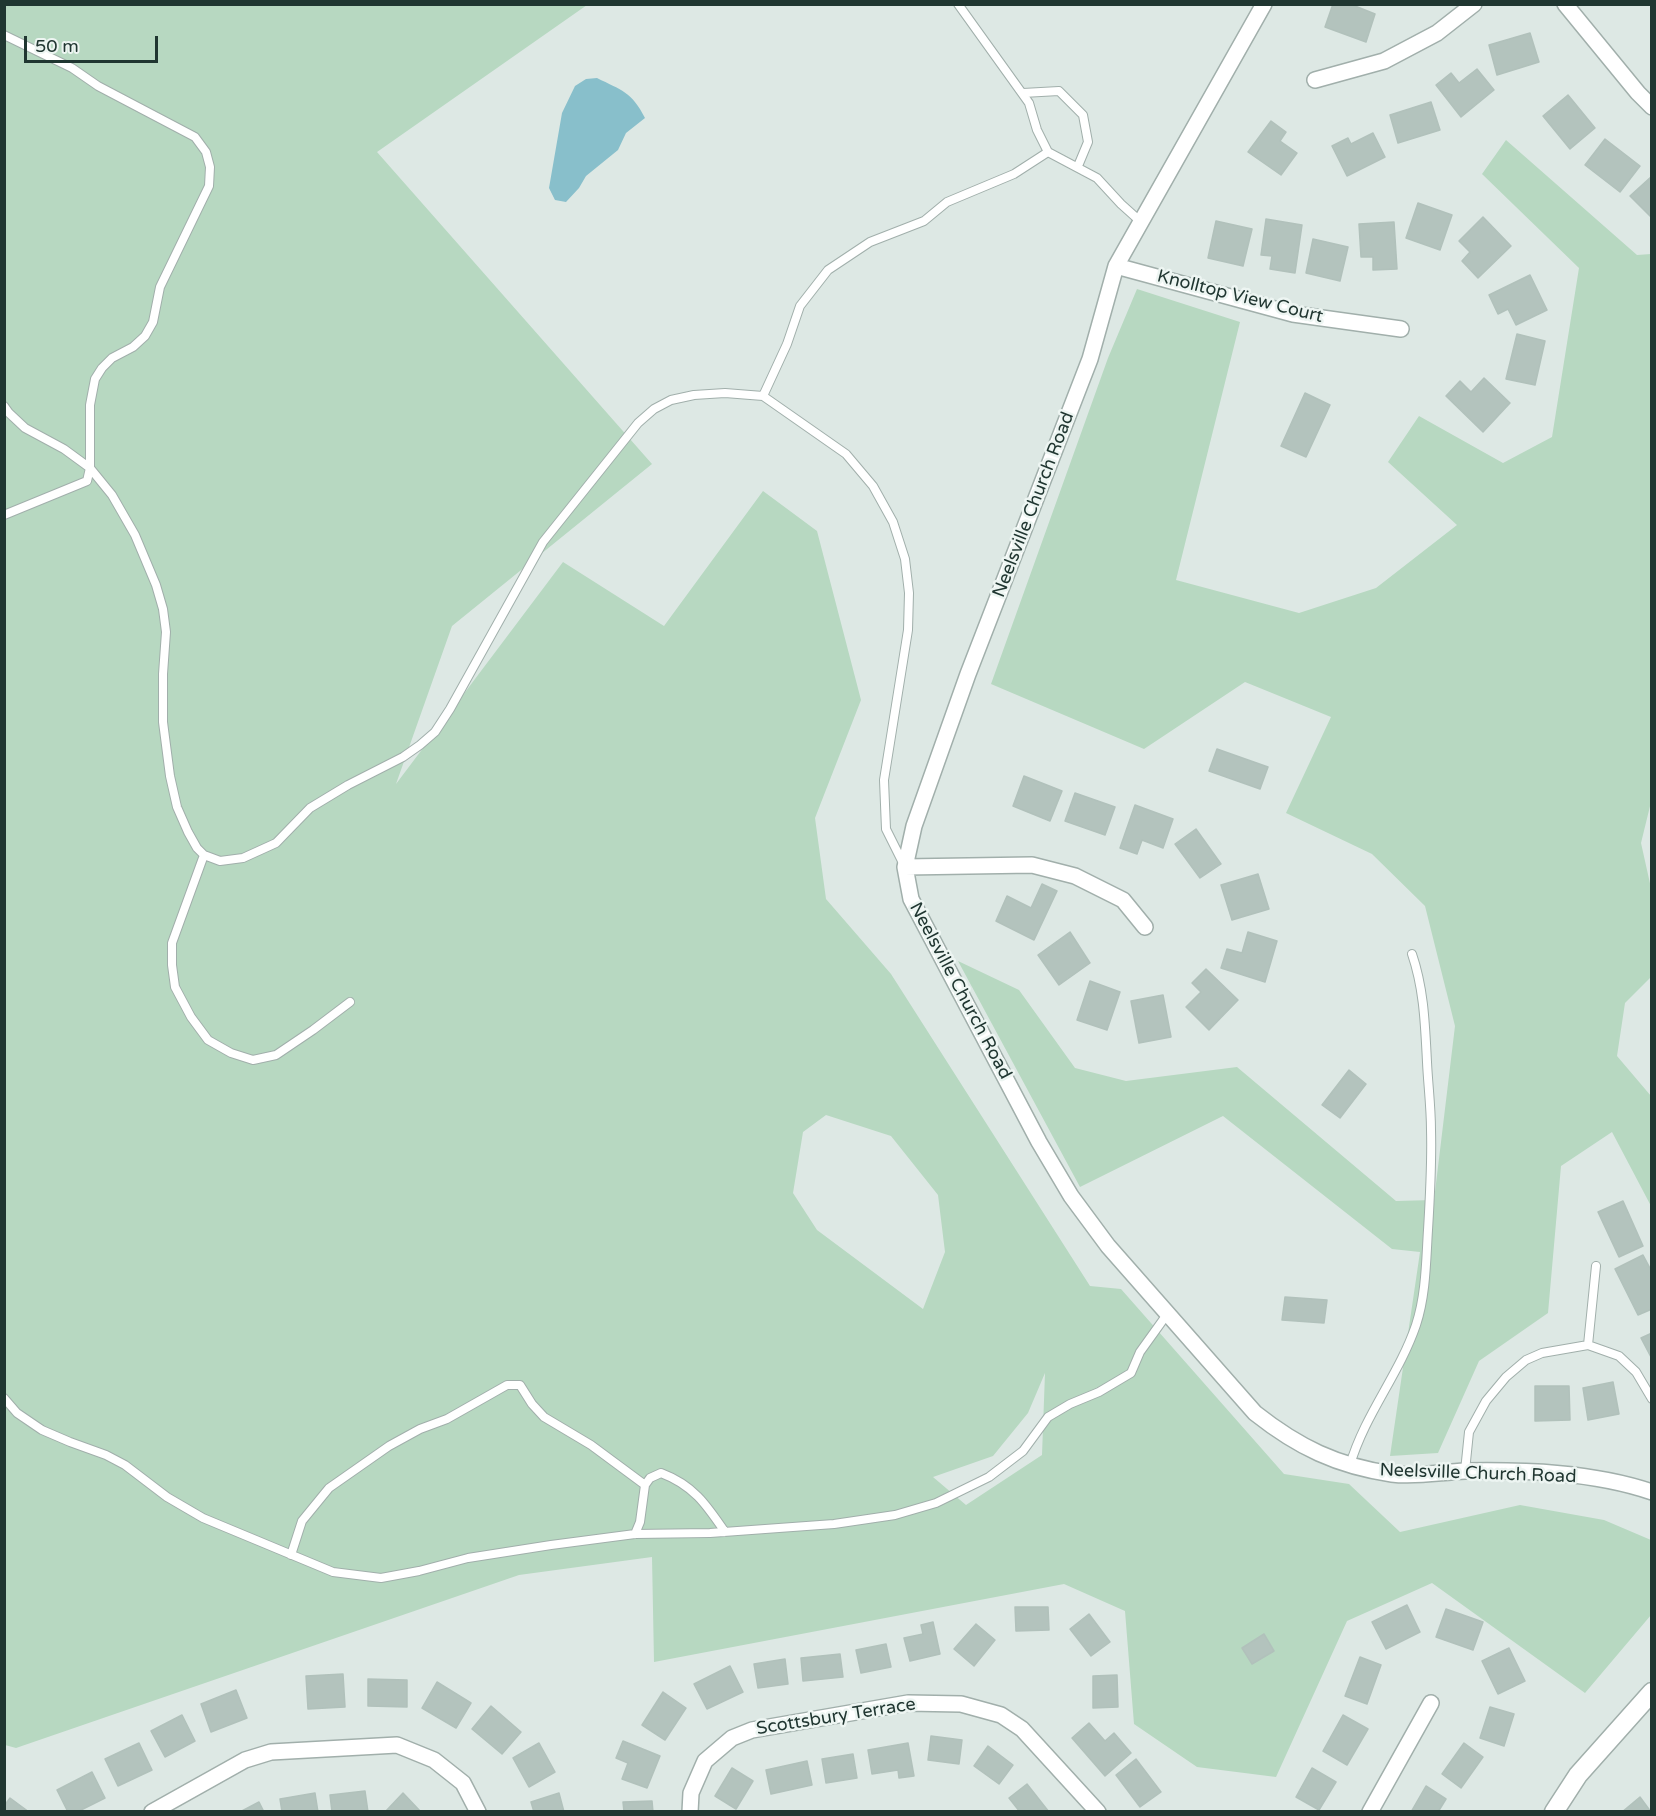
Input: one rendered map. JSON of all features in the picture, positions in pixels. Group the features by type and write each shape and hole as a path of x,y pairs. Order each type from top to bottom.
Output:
{"street":[{"name":"Neelsville Church Road","path":"1264,4 1116,266 1090,359 968,674 914,826 905,867 911,899 1071,1196 1108,1246 1255,1413 1305,1448 1350,1465 1394,1474 1465,1471 1545,1472 1600,1479 1652,1492"},
{"path":"1315,80 1384,61 1437,33 1474,4"},
{"path":"1566,4 1652,107"},
{"name":"Knolltop View Court","path":"1116,266 1293,314 1401,330"},
{"path":"905,867 1032,865 1075,876 1123,900 1145,927"},
{"path":"1554,1812 1578,1775 1652,1692"},
{"name":"Scottsbury Terrace","path":"690,1812 691,1793 705,1761 732,1738 752,1730 908,1703 961,1704 1001,1715 1022,1729 1098,1812"},
{"path":"1370,1812 1431,1703"},
{"path":"152,1812 245,1761 271,1752 397,1745 434,1760 463,1783 478,1812"}],"lane":[{"path":"958,4 1023,93 1048,152 1097,178 1141,222"},
{"path":"4,35 72,68 98,86 195,137 206,152 210,167 208,186 160,287 153,322 145,336 133,347 112,358 95,379 90,405 90,468 87,481 4,515"},
{"path":"1023,93 1059,91 1083,115 1088,142 1078,166"},
{"path":"763,396 787,344 800,306 828,270 870,242 924,221 947,201 1014,174 1048,152"},
{"path":"4,406 25,428 64,449 90,468 112,495 135,536 156,585 163,609 166,632 163,722 170,776 177,807 197,848 204,855 220,861 243,858 276,843 310,808 348,785 403,757 435,732 543,542 607,460 638,423 654,409 671,400 694,394 725,393 763,396 846,454 873,486 893,522 905,559 909,593 908,630 884,780 886,830 905,867"},
{"path":"204,855 172,943 171,966 176,987 191,1017 208,1040 231,1053 253,1060 276,1055 350,1002"},
{"path":"1350,1465 1364,1426 1407,1345 1416,1323 1424,1285 1430,1200 1431,1130 1424,1005 1412,954"},
{"path":"1588,1345 1596,1266"},
{"path":"4,1398 17,1413 42,1430 70,1443 106,1455 125,1465 167,1497 203,1518 333,1572 381,1578 468,1558 551,1545 635,1534 725,1532 834,1524 895,1515 936,1503 989,1477 1023,1451 1048,1417 1070,1404 1100,1392 1131,1373 1140,1352 1168,1313"},
{"path":"1465,1471 1469,1432 1486,1401 1506,1377 1526,1360 1542,1353 1588,1345 1619,1356 1636,1372 1652,1398"},
{"path":"291,1555 302,1521 328,1488 389,1446 420,1429 447,1419 507,1385 520,1385 544,1417 591,1445 645,1485"},
{"path":"635,1534 640,1522 645,1485 650,1478 661,1473 691,1489 725,1532"}],"green space":[{"path":"4,5 587,5 377,152 652,464 452,626 396,784 563,562 664,626 763,491 817,531 861,700 815,818 826,899 891,974 1090,1286 1121,1289 1284,1474 1349,1484 1400,1532 1520,1505 1604,1520 1651,1540 1651,1615 1585,1693 1432,1583 1347,1621 1276,1777 1197,1767 1134,1724 1125,1611 1064,1584 654,1662 652,1557 519,1575 16,1748 5,1745","holes":["826,1115 891,1136 938,1195 945,1252 923,1309 817,1230 793,1193 803,1132","1045,1373 1042,1455 966,1505 933,1477 993,1456 1028,1413"]},
{"path":"1506,140 1637,255 1651,254 1652,798 1641,843 1651,888 1652,976 1625,1003 1617,1056 1651,1096 1651,1206 1612,1132 1561,1166 1548,1313 1479,1361 1438,1453 1390,1456 1420,1252 1392,1249 1223,1116 1080,1187 958,961 1019,990 1075,1068 1126,1081 1237,1067 1396,1201 1434,1200 1455,1026 1425,906 1372,854 1286,813 1331,717 1245,682 1144,749 991,684 1108,358 1137,289 1240,322 1176,580 1299,613 1376,588 1457,525 1388,462 1419,416 1503,463 1552,437 1579,268 1482,174"}],"water":[{"path":"597,78 630,97 645,118 626,133 618,150 586,176 566,202 555,200 549,188 562,113 575,86 586,79"}],"building":[{"path":"1333,4 1350,4 1375,14 1366,42 1325,27"},
{"path":"1530,33 1539,62 1497,75 1489,45"},
{"path":"1477,69 1494,90 1461,117 1436,85 1451,73 1459,83"},
{"path":"1568,95 1595,128 1570,149 1543,116"},
{"path":"1431,102 1440,130 1398,143 1390,115"},
{"path":"1271,121 1286,132 1280,141 1297,153 1281,175 1248,152"},
{"path":"1373,133 1385,157 1347,176 1332,146 1348,138 1351,144"},
{"path":"1605,139 1640,166 1620,192 1585,165"},
{"path":"1652,176 1652,218 1630,196"},
{"path":"1418,203 1452,215 1440,250 1406,238"},
{"path":"1483,217 1511,246 1478,278 1462,261 1470,252 1459,241"},
{"path":"1266,219 1302,225 1295,273 1270,269 1272,256 1261,255"},
{"path":"1216,221 1252,229 1243,266 1208,258"},
{"path":"1394,222 1397,269 1373,270 1373,257 1361,257 1359,224"},
{"path":"1313,239 1348,247 1340,281 1306,273"},
{"path":"1530,275 1547,310 1516,325 1508,309 1498,314 1489,295"},
{"path":"1517,334 1545,341 1535,385 1506,379"},
{"path":"1484,378 1510,403 1483,432 1446,396 1460,381 1471,392"},
{"path":"1305,393 1330,405 1306,457 1281,446"},
{"path":"1217,749 1268,767 1260,789 1209,771"},
{"path":"1024,776 1062,791 1050,821 1013,806"},
{"path":"1075,793 1115,807 1105,835 1065,821"},
{"path":"1135,805 1173,819 1163,848 1142,840 1137,854 1120,848"},
{"path":"1196,829 1221,864 1200,878 1175,844"},
{"path":"1258,874 1269,909 1232,920 1221,885"},
{"path":"1042,884 1057,891 1034,940 996,921 1007,896 1031,908"},
{"path":"1070,932 1090,963 1059,985 1038,955"},
{"path":"1248,932 1277,941 1265,982 1221,968 1227,949 1242,953"},
{"path":"1206,969 1238,1000 1209,1030 1186,1007 1201,992 1192,983"},
{"path":"1090,981 1120,992 1107,1030 1077,1020"},
{"path":"1163,995 1171,1037 1139,1043 1131,1001"},
{"path":"1349,1070 1366,1084 1340,1118 1322,1105"},
{"path":"1623,1201 1643,1246 1619,1257 1598,1212"},
{"path":"1643,1255 1652,1272 1652,1309 1638,1315 1615,1269"},
{"path":"1285,1297 1327,1300 1324,1323 1282,1320"},
{"path":"1652,1333 1652,1359 1641,1338"},
{"path":"1613,1382 1619,1414 1588,1420 1583,1388"},
{"path":"1535,1386 1569,1386 1570,1420 1535,1421"},
{"path":"1407,1605 1420,1632 1386,1649 1372,1622"},
{"path":"1015,1607 1048,1607 1049,1630 1016,1631"},
{"path":"1446,1609 1483,1622 1473,1650 1436,1637"},
{"path":"1089,1614 1110,1642 1091,1656 1070,1629"},
{"path":"933,1622 940,1654 910,1661 904,1638 923,1634 921,1625"},
{"path":"976,1624 995,1640 974,1666 954,1649"},
{"path":"1264,1634 1274,1651 1252,1664 1242,1648"},
{"path":"886,1644 891,1667 861,1673 856,1650"},
{"path":"1509,1648 1525,1681 1498,1694 1482,1661"},
{"path":"840,1654 843,1677 803,1681 801,1658"},
{"path":"1360,1657 1381,1665 1367,1704 1345,1696"},
{"path":"785,1659 788,1684 758,1688 754,1664"},
{"path":"730,1666 743,1692 707,1709 694,1684"},
{"path":"343,1674 345,1707 308,1709 306,1676"},
{"path":"1117,1675 1118,1707 1093,1708 1093,1676"},
{"path":"368,1679 407,1680 407,1707 368,1706"},
{"path":"437,1682 471,1703 456,1728 422,1708"},
{"path":"236,1690 247,1718 211,1732 201,1704"},
{"path":"663,1692 686,1708 665,1740 642,1725"},
{"path":"491,1706 521,1732 502,1754 472,1729"},
{"path":"1490,1707 1514,1714 1504,1746 1480,1738"},
{"path":"182,1715 195,1741 165,1757 151,1731"},
{"path":"1343,1715 1368,1729 1347,1765 1323,1751"},
{"path":"1089,1723 1105,1741 1114,1733 1131,1753 1105,1776 1072,1738"},
{"path":"931,1736 962,1740 959,1764 928,1760"},
{"path":"623,1741 660,1756 647,1788 622,1779 628,1763 616,1758"},
{"path":"139,1743 152,1770 118,1786 105,1759"},
{"path":"539,1743 555,1772 529,1787 513,1758"},
{"path":"908,1743 914,1776 899,1778 898,1770 872,1774 868,1750"},
{"path":"1464,1743 1483,1757 1461,1788 1442,1774"},
{"path":"988,1746 1013,1765 999,1784 974,1766"},
{"path":"853,1754 857,1778 826,1783 822,1759"},
{"path":"1136,1759 1161,1792 1140,1807 1116,1775"},
{"path":"807,1761 812,1785 771,1794 766,1770"},
{"path":"732,1768 753,1781 736,1809 715,1796"},
{"path":"1312,1768 1336,1782 1319,1810 1296,1797"},
{"path":"92,1772 105,1798 77,1812 68,1812 57,1790"},
{"path":"1027,1784 1049,1812 1020,1812 1009,1798"},
{"path":"1426,1786 1446,1799 1438,1812 1411,1812"},
{"path":"365,1791 368,1812 332,1812 330,1795"},
{"path":"315,1793 318,1812 282,1812 280,1799"},
{"path":"403,1793 421,1812 385,1812"},
{"path":"559,1793 564,1812 534,1812 531,1802"},
{"path":"1640,1797 1651,1812 1622,1812"},
{"path":"10,1798 29,1812 4,1812 4,1806"},
{"path":"652,1801 653,1812 624,1812 623,1802"},
{"path":"259,1802 264,1812 240,1812"}]}
